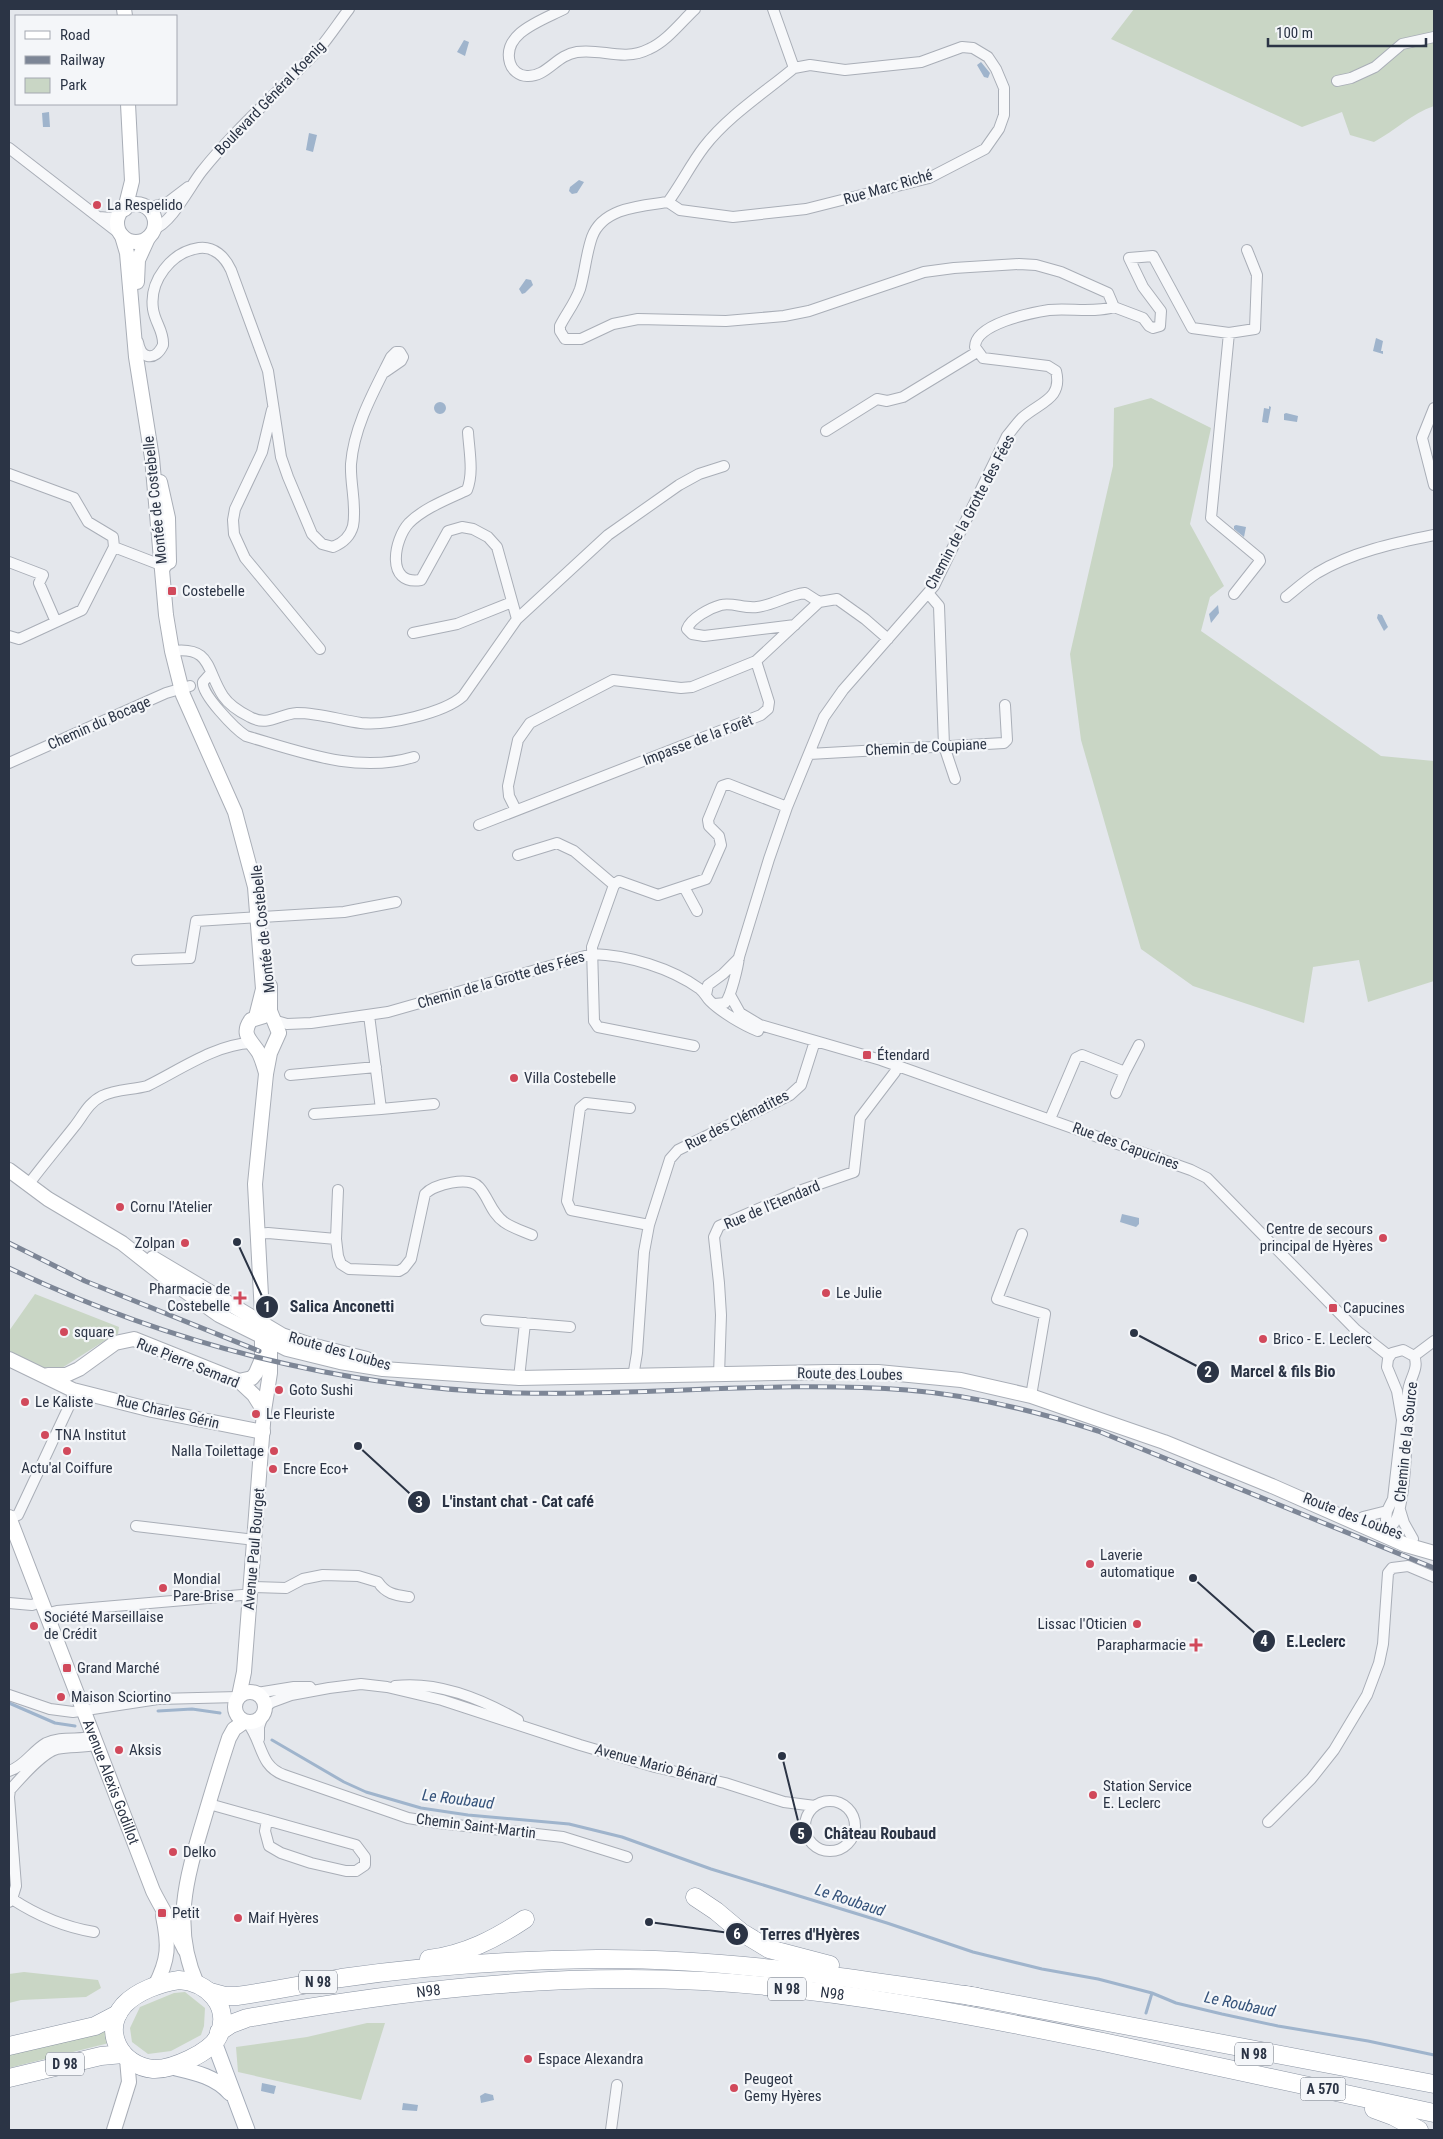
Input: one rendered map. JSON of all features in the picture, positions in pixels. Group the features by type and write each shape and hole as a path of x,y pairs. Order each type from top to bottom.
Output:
{"highway":[{"path":"695,1897 716,1911 741,1932 769,1949 812,1962 977,1997"},
{"path":"342,1978 390,1965 433,1959 472,1949 525,1919"},
{"name":"N 98","path":"203,1988 225,1996 237,1996 342,1978 482,1964 597,1959 706,1962 775,1968 977,1997 1127,2026 1434,2093"},
{"name":"N98","path":"216,2037 231,2024 247,2018 357,1999 431,1990 535,1981 596,1979 704,1981 871,1999 1007,2022 1212,2065"},
{"path":"178,1980 203,1988 218,2005 221,2021 216,2037 201,2052 172,2067 152,2069 125,2057 116,2043 114,2035 118,2014 130,2000 155,1986 178,1980"},
{"name":"D 98","path":"9,2046 95,2026 118,2014"},
{"path":"1127,2026 1434,2084"},
{"name":"D 98","path":"9,2078 101,2056 125,2057"},
{"path":"1212,2065 1378,2110 1419,2130"},
{"name":"A 570","path":"1212,2065 1434,2113"}],"main road":[{"path":"128,105 132,181 117,222 121,235 134,242 151,234 154,218 146,208 132,181"},
{"path":"122,212 137,205 146,208"},
{"name":"Montée de Costebelle","path":"151,234 138,260 136,276 158,467 168,518 166,567"},
{"name":"Montée de Costebelle","path":"121,235 127,253 136,357 152,458 177,651 186,687 212,758 235,812 262,918 270,1011 273,1020 278,1026 266,1074 255,1190 261,1233 266,1333"},
{"name":"Montée de Costebelle","path":"262,918 263,990 247,1036 260,1057 266,1074"},
{"name":"Montée de Costebelle","path":"252,1021 263,1016 273,1020"},
{"path":"252,1044 263,1048 276,1040"},
{"path":"9,1170 28,1185 122,1243 202,1304 266,1333"},
{"name":"Montée de Costebelle","path":"261,1233 262,1304 266,1333"},
{"path":"122,1243 137,1249 240,1311 266,1333"},
{"path":"240,1311 253,1310 262,1304"},
{"path":"239,1381 252,1378 259,1368 266,1333"},
{"name":"Route des Loubes","path":"266,1333 287,1349 340,1362 411,1371 519,1378 878,1372 961,1380 1031,1396 1164,1442 1272,1486 1372,1530 1413,1539 1433,1552"},
{"name":"Route des Loubes","path":"266,1333 411,1371"},
{"name":"Avenue Paul Bourget","path":"238,1696 244,1672 264,1411 270,1366 266,1333"},
{"name":"Rue Pierre Semard","path":"42,1374 66,1375 79,1369 115,1343 134,1339 239,1381 254,1395 264,1411"},
{"path":"270,1366 277,1352 287,1349"},
{"name":"Rue Charles Gérin","path":"9,1359 73,1390 152,1410 263,1432"},
{"path":"73,1390 79,1369"},
{"name":"Route des Loubes","path":"1272,1486 1363,1517 1391,1534 1433,1552"},
{"name":"Avenue Alexis Godillot","path":"9,1517 94,1741 160,1906 168,1943 165,1964 155,1986"},
{"path":"203,1988 185,1950 184,1900 189,1870 231,1733 237,1726 246,1722 256,1721 264,1711 263,1699 256,1693 244,1672"},
{"path":"246,1722 235,1712 234,1704 238,1696 246,1692 256,1693"},
{"name":"Avenue Alexis Godillot","path":"160,1906 175,1928 185,1950"},
{"path":"216,2037 233,2096 247,2130"},
{"path":"114,2130 128,2086 125,2057"},
{"path":"172,2067 210,2077 225,2087 233,2096"},
{"path":"128,2086 152,2069"}],"street":[{"name":"Boulevard Général Koenig","path":"151,234 178,206 189,186 208,163 320,47 349,9"},
{"path":"564,9 518,34 511,44 508,56 510,66 517,74 526,76 537,75 544,72 554,62 567,54 580,51 620,56 649,50 695,9"},
{"path":"773,9 794,68 721,127 703,148 668,202 630,207 615,214 596,228 589,246 579,291 560,326 560,331 565,339 581,338 613,324 638,319 726,321 784,316 809,311 924,272 1004,264 1036,266 1061,272 1108,292 1114,307"},
{"path":"1337,81 1351,78 1375,66 1402,44 1434,37"},
{"name":"Rue Marc Riché","path":"668,202 680,210 733,217 806,209 929,178 986,149 999,129 1004,115 1004,88 996,69 988,57 973,48 962,47 921,62 845,70 810,65 794,68"},
{"path":"9,148 121,235"},
{"name":"Boulevard Général Koenig","path":"146,208 166,203 189,186"},
{"path":"98,216 111,218 122,212"},
{"path":"133,317 140,351 145,356 156,355 163,345 162,331 152,304 153,290 162,273 178,256 193,249 209,249 224,259 231,270 268,371 281,457 288,477 312,534 322,544 333,547 348,537 353,525 351,475 354,448 364,413 385,372"},
{"path":"826,431 876,400 904,397 977,352 975,342 978,336 982,332 1008,320 1048,310 1114,307 1143,318 1152,328 1160,326 1162,311 1143,287 1129,258 1153,256 1192,328 1229,333 1255,328 1256,275 1247,250"},
{"path":"1229,333 1211,518 1259,558 1260,561 1234,594"},
{"name":"Chemin de la Grotte des Fées","path":"730,992 769,859 787,807 824,717 843,690 934,586 1008,436 1021,418 1053,394 1059,382 1056,371 1048,366 983,358 977,352"},
{"path":"273,407 263,438 262,452 235,509 233,520 234,534 244,558 320,649"},
{"path":"1434,408 1422,438 1434,485"},
{"path":"468,432 470,484 467,490 428,510 408,525 401,535 395,560 396,568 403,578 420,580 448,531 462,527 473,529 488,537 497,547 517,619"},
{"path":"177,651 191,650 204,658 224,697 233,706 257,721 265,722 286,714 303,713 376,723 425,714 456,702 479,674 517,619 608,535 679,485 699,474 724,466"},
{"path":"9,474 74,498 88,522 113,537 114,547 82,610 19,639 9,636"},
{"path":"1286,597 1316,574 1351,556 1398,542 1434,535"},
{"path":"114,547 166,567"},
{"path":"9,562 43,575 39,583 56,622"},
{"path":"795,626 704,636 692,634 687,629 689,624 698,617 722,604 756,607 783,600 792,594 805,592 819,602"},
{"path":"928,593 938,604 940,610 944,746 956,779"},
{"path":"516,810 509,796 508,786 518,740 530,723 613,680 681,688 692,687 756,661 819,602 837,599 888,639"},
{"path":"413,633 457,624 512,602"},
{"name":"Impasse de la Forêt","path":"479,825 761,715 768,709 769,702 756,661"},
{"path":"211,673 203,682 203,688 231,722 246,736 320,758 351,763 386,764 414,757"},
{"name":"Chemin du Bocage","path":"9,763 158,697 186,687"},
{"name":"Chemin de Coupiane","path":"809,754 1004,743 1007,740 1006,705"},
{"path":"694,1046 598,1027 594,1020 592,947 614,885 619,882 658,896 706,879 720,845 719,836 709,826 708,820 722,786 728,784 787,807"},
{"path":"518,855 557,843 574,852 614,885"},
{"path":"684,887 697,911"},
{"path":"137,960 190,958 196,921 344,912 396,902"},
{"name":"Chemin de la Grotte des Fées","path":"273,1020 287,1024 311,1023 369,1015 413,1006 592,954 620,956 638,960 688,981 716,1004"},
{"name":"Chemin de la Grotte des Fées","path":"706,995 707,988 713,981 733,966 739,957"},
{"name":"Chemin de la Grotte des Fées","path":"688,981 698,980 726,983 730,992"},
{"path":"716,1004 724,1003 730,992"},
{"name":"Rue des Capucines","path":"730,992 740,1013 753,1021 801,1038"},
{"name":"Rue des Capucines","path":"716,1004 736,1020 756,1030 816,1041 897,1065 1191,1170 1207,1178 1356,1330 1389,1356"},
{"path":"369,1015 381,1108"},
{"path":"224,1047 252,1021"},
{"name":"Chemin de la Grotte des Fées","path":"276,1040 289,1030 311,1023"},
{"name":"Rue des Clématites","path":"633,1377 637,1353 644,1252 649,1225 670,1160 678,1150 790,1095 801,1084 816,1041"},
{"path":"28,1185 87,1107 100,1096 109,1092 133,1090 147,1086 224,1047 240,1043 252,1044"},
{"path":"1116,1093 1139,1044"},
{"path":"1050,1119 1076,1058 1082,1055 1125,1072"},
{"name":"Rue de l'Etendard","path":"718,1375 720,1307 714,1237 719,1226 802,1190 854,1172 860,1118 895,1072 897,1065"},
{"path":"290,1075 376,1068"},
{"path":"630,1108 586,1103 580,1108 567,1201 571,1210 649,1225"},
{"path":"314,1114 434,1104"},
{"path":"338,1190 336,1239 338,1256 342,1264 349,1269 399,1271 404,1268 412,1259 425,1194 440,1184 472,1183 479,1186 492,1210 504,1222 532,1236"},
{"path":"261,1233 336,1239"},
{"path":"1022,1234 996,1299 1044,1314 1031,1396"},
{"path":"486,1320 570,1327"},
{"path":"519,1378 525,1323"},
{"path":"1389,1356 1395,1351 1403,1350 1414,1356 1434,1341"},
{"name":"Chemin de la Source","path":"1389,1356 1387,1367 1397,1391 1402,1420 1393,1499 1387,1511 1391,1534"},
{"name":"Chemin de la Source","path":"1391,1534 1400,1510 1408,1427 1408,1392 1416,1365 1414,1356"},
{"name":"Chemin de la Source","path":"1390,1374 1402,1379 1413,1373"},
{"path":"9,1517 18,1515 71,1402 73,1390"},
{"name":"Chemin de la Source","path":"1400,1510 1404,1523 1413,1539"},
{"name":"Chemin de la Source","path":"1363,1517 1387,1511"},
{"path":"136,1526 255,1540"},
{"path":"1268,1822 1310,1779 1334,1750 1367,1695 1380,1663 1388,1574 1392,1568 1408,1566 1434,1577"},
{"path":"9,1603 32,1605 56,1611 242,1595 251,1592 286,1588 303,1579 323,1575 358,1576 378,1582 383,1590 391,1594 409,1597"},
{"name":"Avenue Mario Bénard","path":"264,1711 272,1702 291,1695 361,1684 387,1687 442,1700 630,1760 725,1783 784,1802 816,1806"},
{"name":"Avenue Mario Bénard","path":"256,1693 302,1686 329,1688"},
{"path":"9,1695 60,1711 84,1711 158,1699 238,1696"},
{"name":"Chemin Saint-Martin","path":"259,1740 259,1727 264,1711"},
{"name":"Chemin Saint-Martin","path":"246,1722 259,1740 266,1761 275,1772 388,1811 439,1823 563,1837 627,1857"},
{"path":"9,1771 18,1768 46,1743 56,1740 94,1741"},
{"path":"94,1741 83,1748 56,1749 10,1789 9,1797 16,1886 10,1901 64,1926 94,1932"},
{"path":"784,1802 795,1811 811,1843 824,1850 838,1850 845,1846 853,1834 854,1821 847,1808 835,1802 828,1802 816,1806 807,1816 805,1829"},
{"path":"209,1804 267,1820 356,1845 365,1857 364,1865 356,1870 346,1871 281,1852 269,1846 265,1831 267,1820"},
{"path":"611,2130 617,2085"}],"green space":[{"path":"1134,9 1434,9 1434,106 1418,113 1374,142 1350,135 1342,112 1302,127 1111,39"},
{"path":"1151,398 1211,428 1190,524 1224,586 1210,597 1201,631 1381,756 1434,761 1434,981 1368,1002 1359,960 1313,967 1304,1023 1193,986 1141,949 1081,740 1070,654 1113,466 1114,408"},
{"name":"square","path":"35,1294 119,1327 118,1334 54,1373 9,1353 9,1331"},
{"path":"24,1972 98,1980 101,1988 86,1997 21,2000 9,2003 9,1974"},
{"path":"185,1992 205,2008 204,2026 201,2035 171,2051 148,2054 132,2042 130,2028 140,2007 174,1993"},
{"path":"367,2023 385,2023 361,2100 238,2072 236,2047 307,2037"},
{"path":"107,2029 109,2043 9,2068 9,2053"}],"water":[{"path":"464,40 469,42 465,56 457,52"},
{"path":"981,62 990,73 988,78 984,77 977,65"},
{"path":"49,112 50,127 43,127 42,113"},
{"path":"309,133 317,135 313,152 306,150"},
{"path":"579,180 584,182 577,193 572,194 569,191 570,187"},
{"path":"526,279 531,280 533,285 522,294 519,289"},
{"path":"1376,338 1383,341 1381,351 1383,351 1383,354 1373,351"},
{"path":"438,402 442,402 446,408 442,414 438,414 434,410 434,406"},
{"path":"1269,406 1271,407 1268,423 1262,422 1264,408 1269,409"},
{"path":"1284,414 1298,416 1297,422 1284,420"},
{"path":"1236,525 1246,527 1244,537 1234,529"},
{"path":"1218,605 1219,613 1211,623 1209,614"},
{"path":"1378,614 1382,615 1388,627 1384,631 1377,618"},
{"path":"1122,1214 1139,1218 1139,1224 1136,1227 1120,1222"},
{"path":"262,2083 276,2086 274,2094 261,2091"},
{"path":"485,2093 493,2095 494,2100 481,2103 480,2096"},
{"path":"403,2103 418,2105 417,2111 402,2110"}],"waterway":[{"path":"9,1703 55,1723 75,1726"},
{"name":"Le Roubaud","path":"158,1711 192,1709 220,1713"},
{"name":"Le Roubaud","path":"272,1740 344,1782 366,1792 421,1808 468,1815 569,1824 622,1837 711,1869 887,1923 973,1952 1042,1969 1098,1979 1152,1993 1176,2003 1222,2014 1434,2055"},
{"path":"1146,2013 1152,1993"}],"railway":[{"path":"9,1243 85,1281 259,1351"},
{"path":"9,1268 70,1295 132,1319 195,1340 259,1358 323,1372 389,1382 455,1390 521,1393 763,1387 859,1387 931,1392 1004,1405 1098,1431 1434,1568"}],"place":[{"name":"La Respelido","path":"97,205"},
{"name":"Costebelle","path":"172,591"},
{"name":"Étendard","path":"867,1055"},
{"name":"Villa Costebelle","path":"514,1078"},
{"name":"Cornu l'Atelier","path":"120,1207"},
{"name":"Centre de secours principal de Hyères","path":"1383,1238"},
{"name":"Salica Anconetti","path":"237,1242"},
{"name":"Zolpan","path":"185,1243"},
{"name":"Le Julie","path":"826,1293"},
{"name":"Pharmacie de Costebelle","path":"240,1298"},
{"name":"Capucines","path":"1333,1308"},
{"name":"square","path":"64,1332"},
{"name":"Marcel & fils Bio","path":"1134,1333"},
{"name":"Brico - E. Leclerc","path":"1263,1339"},
{"name":"Goto Sushi","path":"279,1390"},
{"name":"Le Kaliste","path":"25,1402"},
{"name":"Le Fleuriste","path":"256,1414"},
{"name":"TNA Institut","path":"45,1435"},
{"name":"L'instant chat - Cat café","path":"358,1446"},
{"name":"Actu'al Coiffure","path":"67,1451"},
{"name":"Nalla Toilettage","path":"274,1451"},
{"name":"Encre Eco+","path":"273,1469"},
{"name":"Laverie automatique","path":"1090,1564"},
{"name":"E.Leclerc","path":"1193,1578"},
{"name":"Mondial Pare-Brise","path":"163,1588"},
{"name":"Lissac l'Oticien","path":"1137,1624"},
{"name":"Société Marseillaise de Crédit","path":"34,1626"},
{"name":"Parapharmacie","path":"1196,1645"},
{"name":"Grand Marché","path":"67,1668"},
{"name":"Maison Sciortino","path":"61,1697"},
{"name":"Aksis","path":"119,1750"},
{"name":"Château Roubaud","path":"782,1756"},
{"name":"Station Service E. Leclerc","path":"1093,1795"},
{"name":"Delko","path":"173,1852"},
{"name":"Petit","path":"162,1913"},
{"name":"Maif Hyères","path":"238,1918"},
{"name":"Terres d'Hyères","path":"649,1922"},
{"name":"Espace Alexandra","path":"528,2059"},
{"name":"Peugeot Gemy Hyères","path":"734,2088"}]}
